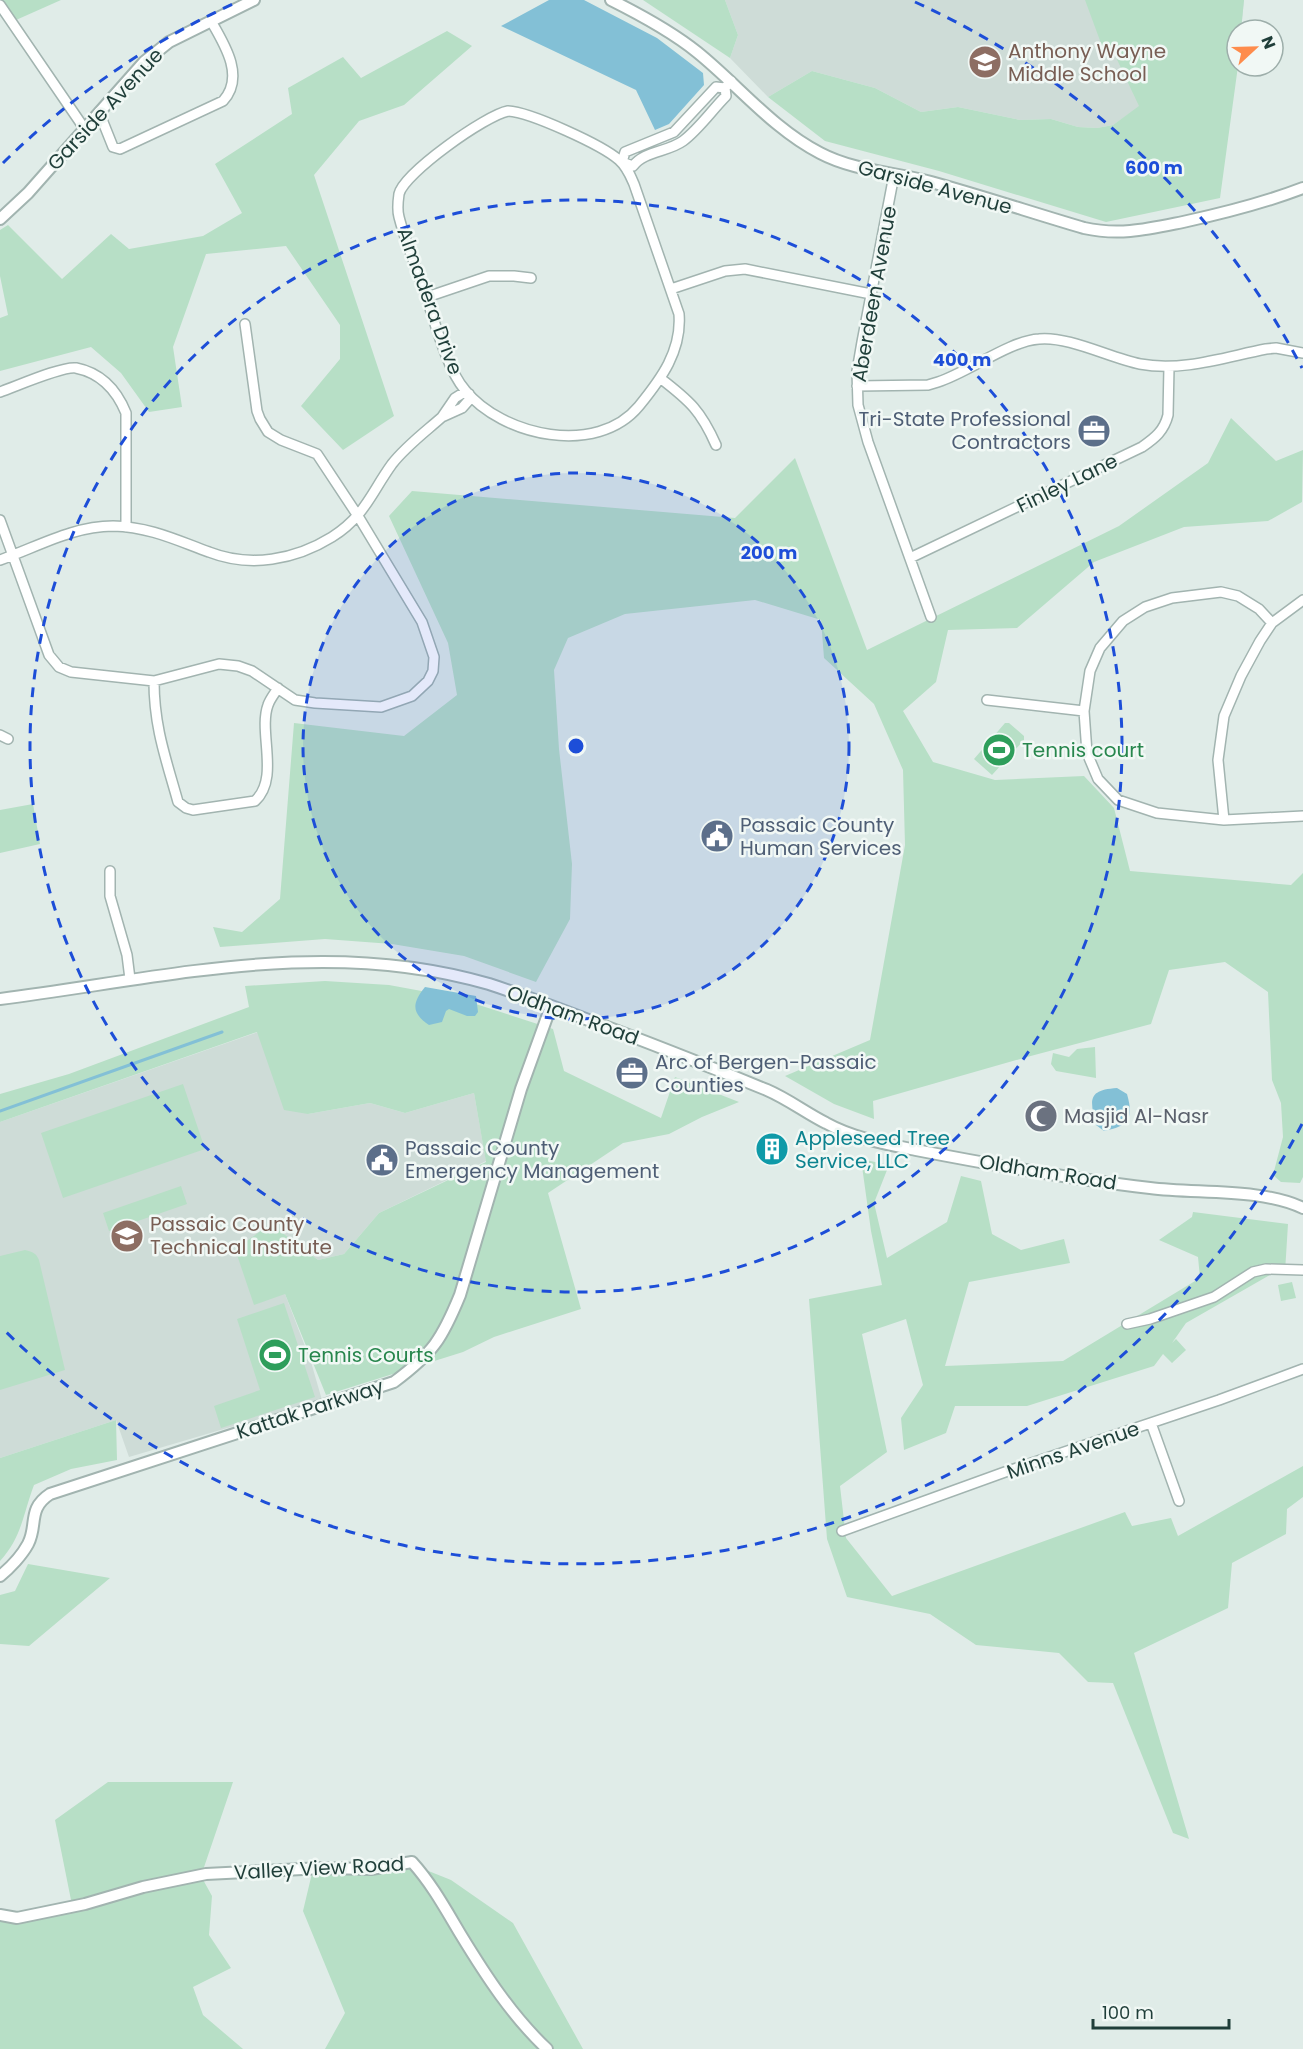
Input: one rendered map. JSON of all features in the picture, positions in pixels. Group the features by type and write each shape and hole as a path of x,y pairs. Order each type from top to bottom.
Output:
{"street":[{"name":"Garside Avenue","path":"0,219 28,193 144,62 169,42 254,0"},
{"name":"Garside Avenue","path":"611,0 680,39 728,85 786,132 821,154 856,166 931,182 1084,228 1105,233 1135,232 1250,206 1303,188"},
{"path":"0,5 84,128"},
{"path":"99,112 113,147 120,149 223,100 233,87 232,69 220,36 211,21"},
{"path":"622,162 625,152 674,132 716,87 728,85"},
{"name":"Almadera Drive","path":"508,111 524,113 603,148 622,162 634,184 671,289 679,314 679,332 674,355 639,406 624,420 595,433 523,430 490,413 469,394 454,370 398,214 401,187 416,170 486,119 508,111"},
{"name":"Aberdeen Avenue","path":"894,174 860,352 857,386 860,418 930,616"},
{"path":"671,289 724,271 745,269 871,294"},
{"path":"427,297 489,276 531,278"},
{"path":"0,520 49,655 59,667 71,672 154,681 219,664 238,666 252,671 295,700 381,707 412,696 428,681 434,657 422,622 358,516 317,454 281,440 264,427 257,411 245,324"},
{"path":"857,386 928,385 1021,343 1040,338 1064,342 1126,361 1169,367 1266,349 1276,348 1303,353"},
{"name":"Finley Lane","path":"910,558 1142,447 1157,437 1167,422 1169,367"},
{"path":"0,392 62,370 75,368 91,374 112,387 126,413 126,527"},
{"path":"660,378 695,407 716,445"},
{"path":"0,560 84,529 100,527 145,528 221,556 244,561 287,557 310,549 335,535 358,516 399,456 442,417 455,398 463,393 469,394"},
{"path":"1272,623 1259,609 1238,596 1221,592 1172,598 1145,607 1123,621 1100,648 1090,671 1084,711 1087,753 1098,779 1118,800 1157,813 1224,820 1303,816"},
{"path":"1224,820 1218,760 1224,716 1241,676 1272,623 1303,600"},
{"path":"154,681 154,711 178,802 193,810 255,801 262,794 267,782 268,705 278,688"},
{"path":"987,700 1084,711"},
{"path":"110,871 110,896 127,955 130,979"},
{"name":"Oldham Road","path":"0,999 130,979 260,963 326,960 391,964 459,976 551,1006 770,1091 824,1122 860,1137 915,1150 1086,1179 1170,1190 1269,1197 1303,1208"},
{"name":"Kattak Parkway","path":"0,1576 28,1545 33,1517 38,1506 50,1494 394,1382 431,1351 447,1328 460,1295 521,1089 551,1006"},
{"path":"1127,1324 1150,1319 1214,1297 1253,1272 1266,1269 1303,1270"},
{"name":"Minns Avenue","path":"843,1531 1005,1472 1303,1369"},
{"path":"1151,1423 1179,1501"},
{"name":"Valley View Road","path":"0,1915 17,1918 206,1874 322,1868 371,1869 412,1862 430,1884 510,2010 548,2049"}],"shaded area":[{"name":"Anthony Wayne Middle School","path":"725,0 1244,0 1242,18 1225,18 1225,71 1139,107 1113,125 1097,128 1078,127 1051,119 1020,120 958,107 921,112 875,88 812,71 768,97 730,58 738,35"},
{"name":"Passaic County Technical Institute","path":"258,1032 308,1114 370,1103 405,1113 474,1093 486,1161 379,1213 344,1254 318,1260 271,1224 285,1294 311,1362 322,1400 129,1457 116,1420 0,1458 0,1122"}],"green space":[{"path":"2,0 61,0 16,20"},
{"path":"643,0 725,0 738,35 730,58"},
{"path":"1085,0 1244,0 1242,18 1225,18 1225,78 1236,78 1220,198 1106,222 939,171 825,141 768,97 812,71 875,88 921,112 958,107 1020,120 1051,119 1078,127 1097,128 1113,125 1139,106 1112,49 1102,46"},
{"path":"447,31 472,46 404,105 359,121 314,175 394,416 343,450 301,406 340,359 340,325 286,246 206,254 173,347 182,407 149,412 121,373 91,347 0,371 0,318 8,315 0,276 0,230 8,225 62,279 111,234 129,249 203,236 242,213 215,164 292,114 288,88 343,57 361,78"},
{"path":"1231,418 1276,461 1303,450 1302,502 1268,521 1184,527 1094,562 1017,628 948,630 936,682 903,711 933,762 995,780 1084,776 1114,808 1130,871 1291,885 1303,873 1303,1177 1300,1183 1281,1182 1273,1175 1283,1137 1281,1103 1272,1080 1268,992 1225,962 1169,970 1151,1024 873,1101 874,1119 834,1104 785,1076 870,1040 905,845 903,770 874,704 824,658 821,620 755,600 625,614 568,638 554,670 559,749 572,864 570,919 536,982 464,956 392,944 325,939 220,947 213,927 242,932 280,899 294,723 404,736 457,695 448,643 389,516 412,491 735,518 795,458 867,650 1119,526 1208,463"},
{"name":"Tennis court","path":"1005,723 1009,723 1024,736 1024,740 992,775 974,759"},
{"path":"33,804 40,844 0,853 0,810"},
{"path":"325,981 389,985 454,997 553,1029 564,1071 661,1118 675,1077 739,1102 669,1134 623,1143 548,1193 581,1309 494,1337 463,1352 326,1395 285,1294 254,1305 235,1249 271,1224 318,1260 344,1254 379,1213 486,1162 474,1093 405,1113 370,1103 308,1114 284,1110 257,1032 0,1122 0,1094 69,1074 249,1007 245,986"},
{"path":"1095,1047 1096,1078 1056,1071 1051,1064 1053,1053 1069,1057 1077,1049"},
{"path":"183,1084 205,1149 63,1198 41,1133"},
{"path":"861,1159 889,1165 874,1203 887,1258 947,1222 961,1176 981,1181 992,1234 1021,1250 1064,1239 1070,1263 969,1282 945,1366 1063,1361 1200,1278 1198,1257 1159,1240 1192,1217 1193,1212 1288,1224 1285,1272 1275,1272 1186,1323 1172,1343 1176,1339 1186,1350 1172,1363 1163,1354 1154,1366 1027,1406 955,1406 946,1433 904,1450 901,1418 923,1385 906,1319 862,1334 887,1452 840,1486 846,1538 892,1596 1125,1512 1132,1526 1171,1518 1178,1536 1303,1466 1303,1497 1287,1509 1286,1534 1232,1563 1228,1608 1134,1653 1189,1839 1173,1833 1113,1683 1088,1682 1059,1653 976,1645 930,1614 847,1597 827,1539 809,1299 882,1285 871,1231"},
{"path":"181,1186 187,1204 109,1231 103,1213"},
{"path":"25,1250 34,1253 39,1260 65,1370 0,1390 0,1256"},
{"path":"1292,1282 1296,1298 1281,1301 1278,1285"},
{"name":"Tennis Courts","path":"284,1303 315,1397 221,1428 214,1406 260,1390 237,1319"},
{"path":"116,1420 117,1460 71,1469 34,1485 18,1534 0,1561 0,1458"},
{"path":"28,1564 110,1578 29,1646 0,1644 0,1595 15,1591"},
{"path":"108,1782 233,1782 201,1876 212,1896 209,1935 231,1968 193,1987 203,2015 243,2049 0,2049 0,1912 73,1910 55,1820"},
{"path":"421,1868 451,1880 513,1923 583,2049 325,2049 345,2013 303,1911 313,1869"}],"water":[{"path":"549,0 584,0 657,38 703,73 704,85 669,124 655,130 636,90 501,26"},
{"path":"425,987 476,996 478,1012 475,1016 467,1016 449,1009 442,1022 429,1025 423,1021 415,1008"},
{"path":"1117,1088 1127,1094 1130,1110 1128,1120 1119,1127 1104,1131 1096,1125 1093,1098 1100,1091"}],"waterway":[{"path":"0,1111 222,1032"}],"place":[{"name":"Anthony Wayne Middle School","path":"985,62"},
{"name":"Tri-State Professional Contractors","path":"1094,431"},
{"name":"Tennis court","path":"999,750"},
{"name":"Passaic County Human Services","path":"717,836"},
{"name":"Arc of Bergen-Passaic Counties","path":"632,1073"},
{"name":"Masjid Al-Nasr","path":"1041,1116"},
{"name":"Appleseed Tree Service, LLC","path":"772,1149"},
{"name":"Passaic County Emergency Management","path":"382,1160"},
{"name":"Passaic County Technical Institute","path":"127,1236"},
{"name":"Tennis Courts","path":"275,1355"}]}
